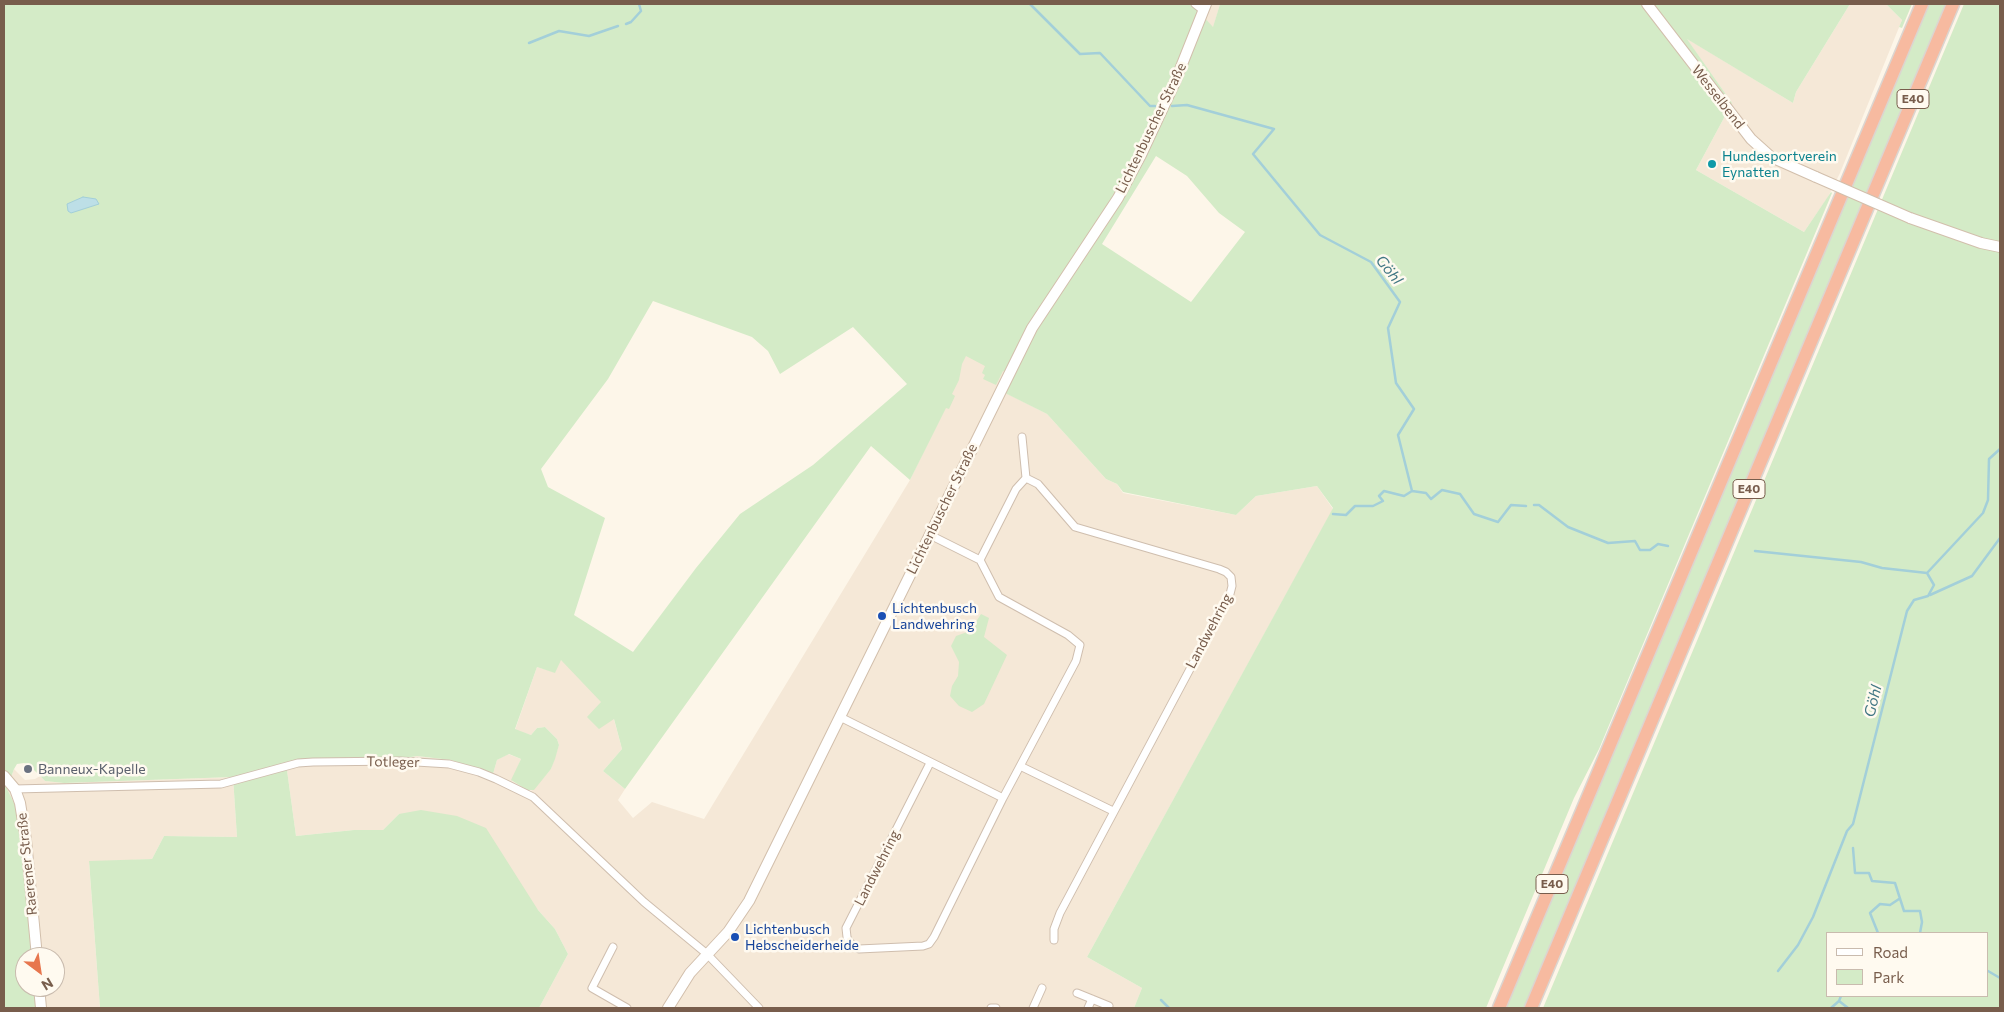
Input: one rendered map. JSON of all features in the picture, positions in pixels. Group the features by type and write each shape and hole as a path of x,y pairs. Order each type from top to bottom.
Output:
{"highway":[{"name":"E40","path":"1499,1008 1922,4"},
{"name":"E40","path":"1531,1008 1953,4"}],"street":[{"path":"1195,4 1205,7"},
{"name":"Wesselbend","path":"1647,4 1751,139 1771,157 1910,218 1981,243 2000,246"},
{"name":"Lichtenbuscher Straße","path":"668,1008 690,973 728,932 749,901 1032,328 1118,198 1141,156 1205,7"},
{"path":"930,535 980,560 1016,489 1026,478 1022,437"},
{"name":"Landwehring","path":"1026,478 1038,484 1074,527 1219,569 1226,572 1230,577 1232,586 1230,594 1060,913 1054,929 1054,940"},
{"name":"Landwehring","path":"930,763 846,928 847,937 850,942 859,949 923,946 929,944 1003,798 1076,661 1080,646 1068,635 1000,597 980,560"},
{"path":"840,718 1003,798"},
{"name":"Totleger","path":"15,789 221,784 298,763 314,762 400,761 449,764 496,779 533,798 644,902 706,954 758,1008"},
{"path":"1020,766 1113,812"},
{"name":"Raerener Straße","path":"4,776 15,789 24,823 36,947"},
{"path":"613,947 592,988 627,1008"},
{"path":"1033,1008 1042,988"},
{"path":"1076,993 1110,1006"},
{"path":"1088,1008 1092,999"},
{"path":"991,1008 996,1008"}],"shaded area":[{"path":"1192,4 1220,4 1213,28"},
{"path":"1850,4 1886,4 1902,20 1840,173 1828,197 1804,232 1696,170 1732,103 1686,38 1793,103 1796,92"},
{"path":"960,349 1015,375 1006,393 1047,414 1106,479 1117,484 1123,493 1236,515 1256,496 1317,486 1333,509 1087,957 1142,988 1134,1008 539,1008 568,954 555,929 538,910 399,814 383,830 354,830 296,836 286,763 399,759 417,756 451,760 493,774 497,760 508,754 521,759 512,781 531,791 551,769 559,745 557,739 545,727 537,728 531,735 515,730 537,667 555,672 560,659 607,694 622,749 603,771 625,789 618,800 633,818 652,802 704,819 910,480 933,432"},
{"path":"14,769 25,780 35,779 40,776 45,781 64,783 233,777 237,837 164,836 152,859 89,862 100,1008 36,1008 35,997 65,997 65,947 31,947 20,823 7,789"}],"green space":[{"path":"4,4 1192,4 1213,27 1220,4 1850,4 1796,92 1793,103 1687,39 1732,103 1696,170 1804,232 1832,193 1599,749 1574,798 1486,1008 1134,1008 1142,988 1087,957 1333,508 1317,486 1256,496 1236,515 1123,492 1117,484 1106,479 1047,414 1005,393 1014,375 1003,371 996,385 983,379 985,375 982,373 985,366 966,356 962,364 959,380 952,394 955,396 949,409 946,408 910,480 871,446 625,789 603,771 622,749 614,719 599,729 587,717 601,702 561,660 555,673 537,667 515,729 531,735 537,728 545,727 557,739 559,745 551,769 534,790 527,790 511,780 521,759 509,754 497,760 493,774 451,760 417,756 399,759 286,763 296,836 354,830 383,830 399,814 421,810 457,816 486,828 538,910 555,929 568,954 539,1008 100,1008 89,861 152,859 164,836 237,837 233,777 64,783 45,781 28,764 24,763 17,764 7,789 16,807 20,823 31,947 15,947 15,997 35,997 36,1008 4,1008","holes":["1156,156 1187,176 1219,213 1245,232 1191,302 1102,244","653,301 752,337 768,351 780,374 853,327 907,384 813,465 740,514 696,568 633,652 574,615 605,518 548,487 541,469 608,379"]},
{"path":"1886,4 1912,4 1902,28 1899,27 1902,20"},
{"path":"1927,4 1948,4 1524,1008 1504,1008"},
{"path":"1964,4 2000,4 2000,1008 1543,1008"},
{"path":"981,614 989,618 984,637 1007,655 984,704 972,712 959,706 950,696 952,686 958,676 959,662 951,646 956,636 970,631"}],"water":[{"path":"83,197 96,199 99,204 71,213 68,211 67,204"}],"waterway":[{"name":"Göhl","path":"626,24 631,22 641,11 639,4"},
{"name":"Göhl","path":"1030,4 1080,54 1100,53 1150,106 1155,106"},
{"name":"Göhl","path":"529,43 559,31 589,36 618,26"},
{"name":"Göhl","path":"1172,106 1187,105 1274,129 1253,154 1320,235 1371,262 1400,302 1388,328 1396,383 1414,409 1398,435 1412,491 1426,493 1431,499 1442,490 1460,494 1474,514 1498,522 1511,505 1526,506"},
{"name":"Göhl","path":"1927,573 1983,513 1988,500 1989,459 2000,449"},
{"path":"1333,514 1346,515 1355,506 1373,506 1383,501 1379,496 1384,491 1404,496 1412,491"},
{"name":"Göhl","path":"1534,505 1539,505 1568,527 1608,543 1635,541 1640,550 1650,550 1658,544 1668,546"},
{"name":"Göhl","path":"1930,595 1972,576 2000,538"},
{"name":"Göhl","path":"1755,551 1861,562 1882,568 1927,573"},
{"name":"Göhl","path":"1778,971 1798,945 1813,917 1847,831 1853,824 1907,611 1914,600 1928,596 1934,585 1927,573"},
{"name":"Göhl","path":"1853,848 1855,873 1869,873 1872,881 1895,883 1904,911 1920,911 1922,922 1920,932"},
{"name":"Göhl","path":"1878,932 1870,913 1880,904 1890,905 1899,899"},
{"name":"Göhl","path":"1989,972 2000,978"},
{"name":"Göhl","path":"1841,997 1839,1001 1848,1008"},
{"name":"Göhl","path":"1161,1000 1169,1008"},
{"path":"1831,1008 1839,1001"}],"place":[{"name":"Hundesportverein Eynatten","path":"1712,164"},
{"name":"Lichtenbusch Landwehring","path":"882,616"},
{"name":"Banneux-Kapelle","path":"28,769"},
{"name":"Lichtenbusch Hebscheiderheide","path":"735,937"}]}
